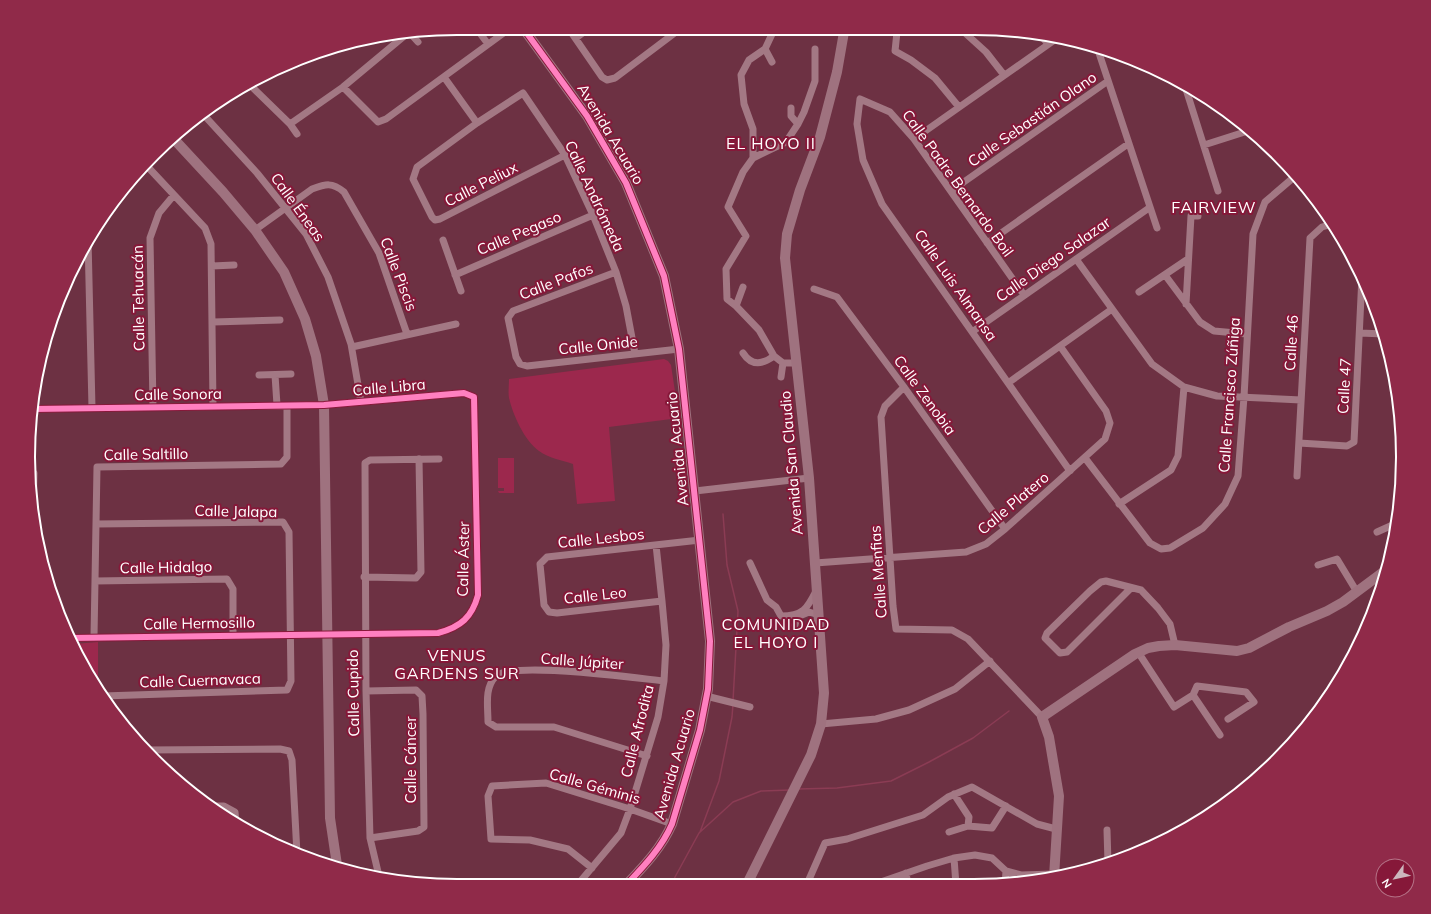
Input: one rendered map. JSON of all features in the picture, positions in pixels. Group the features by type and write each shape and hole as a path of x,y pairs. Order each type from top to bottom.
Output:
{"street":[{"path":"481,35 488,44"},
{"path":"343,87 378,122 386,119 501,35"},
{"name":"Avenida Acuario","path":"528,35 587,116 626,183 664,276 679,349 710,641 706,696 700,730 672,824 668,833 654,854 632,879"},
{"path":"574,35 602,77 607,80 615,78 672,35"},
{"path":"576,38 580,35"},
{"path":"753,158 753,129 744,104 741,75 749,60 765,49 772,35"},
{"name":"Avenida San Claudio","path":"753,879 811,755 821,724 824,693 809,478 785,258 787,234 800,190 820,137 837,72 843,35"},
{"path":"897,35 895,51 911,60 935,78 959,107"},
{"path":"967,35 986,52 1004,75"},
{"path":"414,38 418,42"},
{"path":"290,124 343,87 400,39"},
{"path":"914,139 1051,42"},
{"path":"765,49 772,62"},
{"path":"797,363 783,363 774,356 759,330 736,306 727,299 726,269 746,236 728,207 743,172 753,158 786,142 798,124 815,81 814,49"},
{"path":"1099,54 1156,228"},
{"path":"444,77 477,123"},
{"name":"Calle Sebastián Olano","path":"951,191 1108,81"},
{"path":"253,88 290,124 297,134"},
{"name":"Calle Andrómeda","path":"420,194 414,179 417,167 477,123 523,93 566,155 593,215 616,272 626,306 635,354"},
{"path":"1190,95 1218,191"},
{"name":"Calle Padre Bernardo Boil","path":"860,100 890,112 914,139 1024,296"},
{"name":"Calle Luis Almansa","path":"860,100 857,124 863,160 882,204 1070,471"},
{"path":"791,108 791,116 798,124"},
{"name":"Calle Éneas","path":"206,118 257,173 306,234 328,277 352,347 361,402"},
{"path":"1204,145 1243,132"},
{"path":"177,142 223,192 255,230 284,272 305,319 316,356 324,405 330,818 336,862"},
{"path":"987,243 1128,144"},
{"name":"Calle Peliux","path":"420,194 432,217 435,220 440,219 566,155"},
{"path":"150,169 205,228 211,244 213,406"},
{"name":"Calle Francisco Zúñiga","path":"1085,458 1150,543 1161,549 1170,548 1203,528 1224,504 1238,476 1253,234 1265,202 1291,179"},
{"name":"Calle Piscis","path":"255,230 312,189 322,185 337,186 344,192 380,253 408,334"},
{"name":"Calle Tehuacán","path":"153,407 150,238 158,213 174,195"},
{"name":"Calle Diego Salazar","path":"972,332 1149,208"},
{"name":"Calle Pegaso","path":"455,275 593,215"},
{"path":"1186,305 1191,216 1198,216"},
{"name":"Calle 46","path":"1298,476 1310,238 1322,227 1327,226"},
{"path":"443,240 461,291"},
{"path":"88,253 92,408"},
{"path":"1076,259 1152,364 1184,387 1217,396 1301,400"},
{"path":"1140,292 1188,259"},
{"path":"212,266 234,265"},
{"name":"Calle Pafos","path":"520,364 516,357 508,318 513,311 616,272"},
{"path":"1165,275 1200,322 1214,331 1247,334"},
{"path":"736,306 743,287"},
{"name":"Calle Zenobia","path":"814,289 837,297 904,387 1005,529"},
{"name":"Calle 47","path":"1299,443 1347,446 1354,442 1361,291"},
{"path":"1008,383 1112,309"},
{"path":"213,322 280,320"},
{"path":"352,347 456,324"},
{"path":"1360,333 1378,334"},
{"name":"Calle Platero","path":"815,563 966,552 986,544 1005,529 1105,439 1110,423 1106,411 1060,346"},
{"name":"Calle Onide","path":"520,364 527,366 679,349"},
{"path":"743,354 746,359 756,363 765,362 774,356"},
{"path":"781,377 783,363"},
{"path":"259,375 291,374"},
{"path":"275,375 276,405"},
{"name":"Calle Menfias","path":"904,387 885,406 881,417 893,606 896,629 952,630 968,639 1042,717"},
{"path":"1119,504 1171,470 1178,456 1184,387"},
{"name":"Calle Áster","path":"327,634 438,633 450,630 464,621 474,606 478,595 474,397 464,393 457,394"},
{"name":"Calle Libra","path":"324,405 457,394"},
{"name":"Calle Sonora","path":"38,409 324,405"},
{"name":"Calle Saltillo","path":"94,637 97,467 281,464 287,457 287,406"},
{"path":"364,577 416,578 421,572 419,459"},
{"name":"Calle Cupido","path":"378,871 370,838 364,577 365,464 370,460 439,459"},
{"path":"695,491 809,478"},
{"name":"Calle Jalapa","path":"96,524 283,522 288,532 291,681 288,687"},
{"path":"1377,532 1390,526"},
{"name":"Calle Lesbos","path":"544,596 540,564 547,557 700,540"},
{"name":"Calle Afrodita","path":"582,879 621,833 647,756 658,717 664,681 666,645 656,545"},
{"path":"1318,565 1337,559 1356,592"},
{"path":"750,563 768,600 776,607 782,616 790,616 808,608 817,589"},
{"path":"1054,871 1059,796 1049,737 1042,717 1138,652 1148,648 1175,645 1236,651 1245,649 1289,627 1327,611 1343,602 1379,575"},
{"name":"Calle Hidalgo","path":"95,581 227,579 233,589 233,635"},
{"path":"1131,588 1067,652 1060,653 1045,638 1048,633 1101,582 1106,581 1141,590 1158,608 1170,624 1175,645"},
{"name":"Calle Leo","path":"544,596 544,605 549,612 557,613 662,601"},
{"path":"795,625 797,617 809,612 819,615"},
{"name":"Calle Hermosillo","path":"76,638 327,634"},
{"path":"1138,652 1174,707 1193,695 1197,686 1246,692 1254,702 1228,719"},
{"path":"821,724 876,719 909,710 955,689 990,661"},
{"name":"Calle Júpiter","path":"647,756 554,727 496,728 488,722 488,687 497,675 508,671 562,670 664,681"},
{"name":"Calle Cuernavaca","path":"109,696 287,690 288,687"},
{"name":"Calle Cáncer","path":"366,691 416,690 422,696 423,714 424,827 418,831 370,838"},
{"path":"1193,695 1220,735"},
{"path":"706,696 750,707"},
{"path":"154,750 280,749 289,751 292,760 297,847"},
{"name":"Calle Géminis","path":"592,868 568,850 530,840 491,839 488,796 492,786 546,784 630,809 672,824"},
{"path":"809,879 825,843 847,839 923,815 954,794 972,787 1037,824 1056,829"},
{"path":"954,794 969,817 968,826"},
{"path":"220,806 224,806 235,812 235,815"},
{"path":"949,832 968,826 992,828 1006,806"},
{"path":"1107,830 1108,858"},
{"path":"889,879 954,858 975,855 992,858 1006,871 1021,875 1029,875"},
{"path":"954,858 956,879"},
{"path":"1006,871 1006,878"},
{"path":"906,874 907,879"}],"shaded area":[{"path":"664,359 671,365 679,418 609,427 615,501 577,504 573,464 551,457 539,451 524,434 511,405 509,396 509,379"},
{"path":"498,458 514,458 514,493 499,493 498,491 504,491 504,488 498,488"},
{"path":"98,642 98,678 92,668 79,644"}],"waterway":[{"path":"723,514 727,565 738,611 733,701"},
{"path":"700,832 719,781 732,717 733,704"},
{"path":"798,789 837,788 891,781 973,738 1009,711"},
{"path":"674,879 699,833 733,802 761,791 790,790"}],"cycle path":[{"path":"528,35 587,116 626,183 664,276 679,349 710,641 708,689 700,730 672,824 658,848 632,879"},
{"path":"38,409 324,405 464,393 474,397 478,595 476,603 469,615 453,628 438,633 76,638"}],"district":[{"name":"EL HOYO II","path":"771,143"},
{"name":"FAIRVIEW","path":"1214,207"},
{"name":"COMUNIDAD EL HOYO I","path":"776,633"},
{"name":"VENUS GARDENS SUR","path":"457,664"}]}
